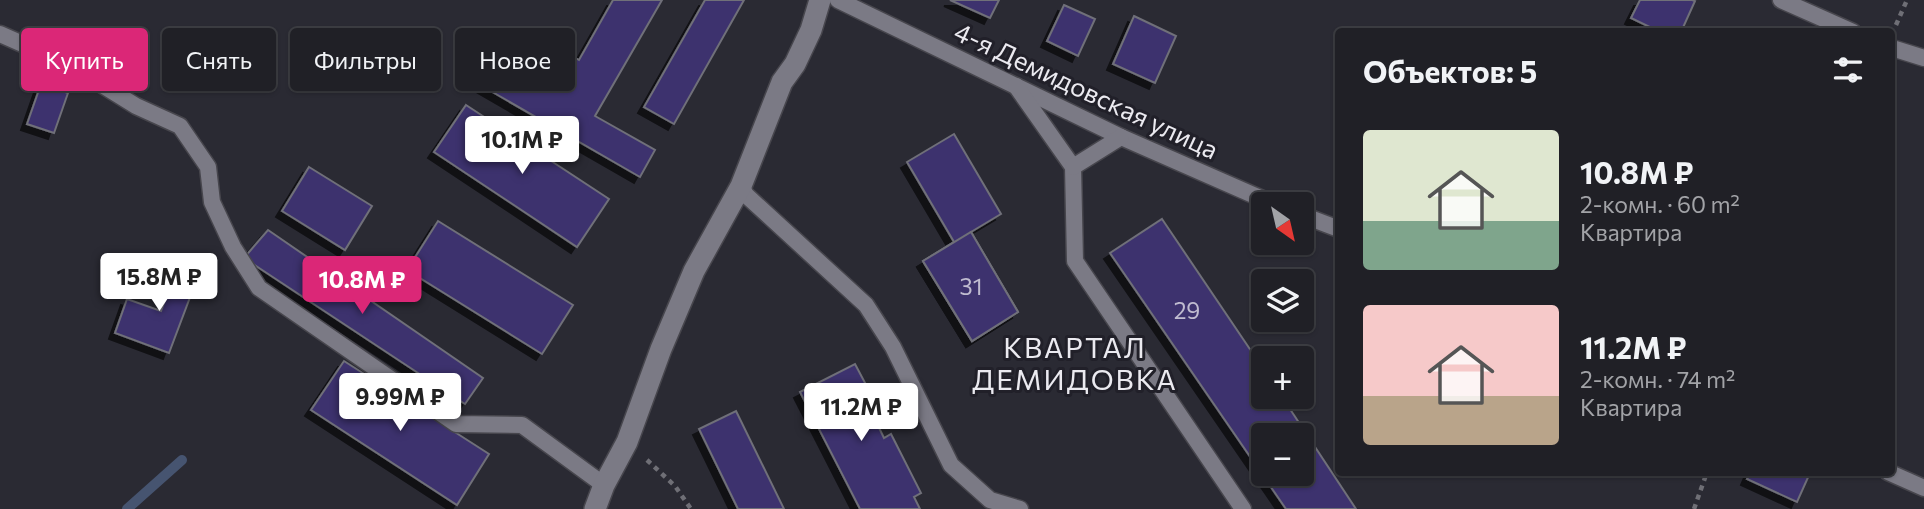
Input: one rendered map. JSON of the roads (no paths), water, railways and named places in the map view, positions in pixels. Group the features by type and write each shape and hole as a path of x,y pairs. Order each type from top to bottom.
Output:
{"street":[{"path":"595,509 604,485 627,442 661,349 694,271 741,186 782,82 795,64 811,30 820,0"}],"lane":[{"name":"4-я Демидовская улица","path":"838,0 1121,137 1251,194"},
{"path":"1781,0 1844,28"},
{"path":"0,34 70,65 136,106 180,126 208,167 212,202 233,247 259,288 456,424 522,425 604,485"},
{"path":"1895,49 1924,58"},
{"path":"1017,86 1073,167 1075,261 1243,509"},
{"path":"1073,167 1121,137"},
{"path":"741,186 754,203 866,305 892,346 951,465 990,500 1020,509"},
{"path":"1314,220 1335,227"},
{"path":"1895,475 1924,488"}],"waterway":[{"path":"127,509 182,460"}],"district":[{"name":"КВАРТАЛ ДЕМИДОВКА","path":"1075,364"}]}
